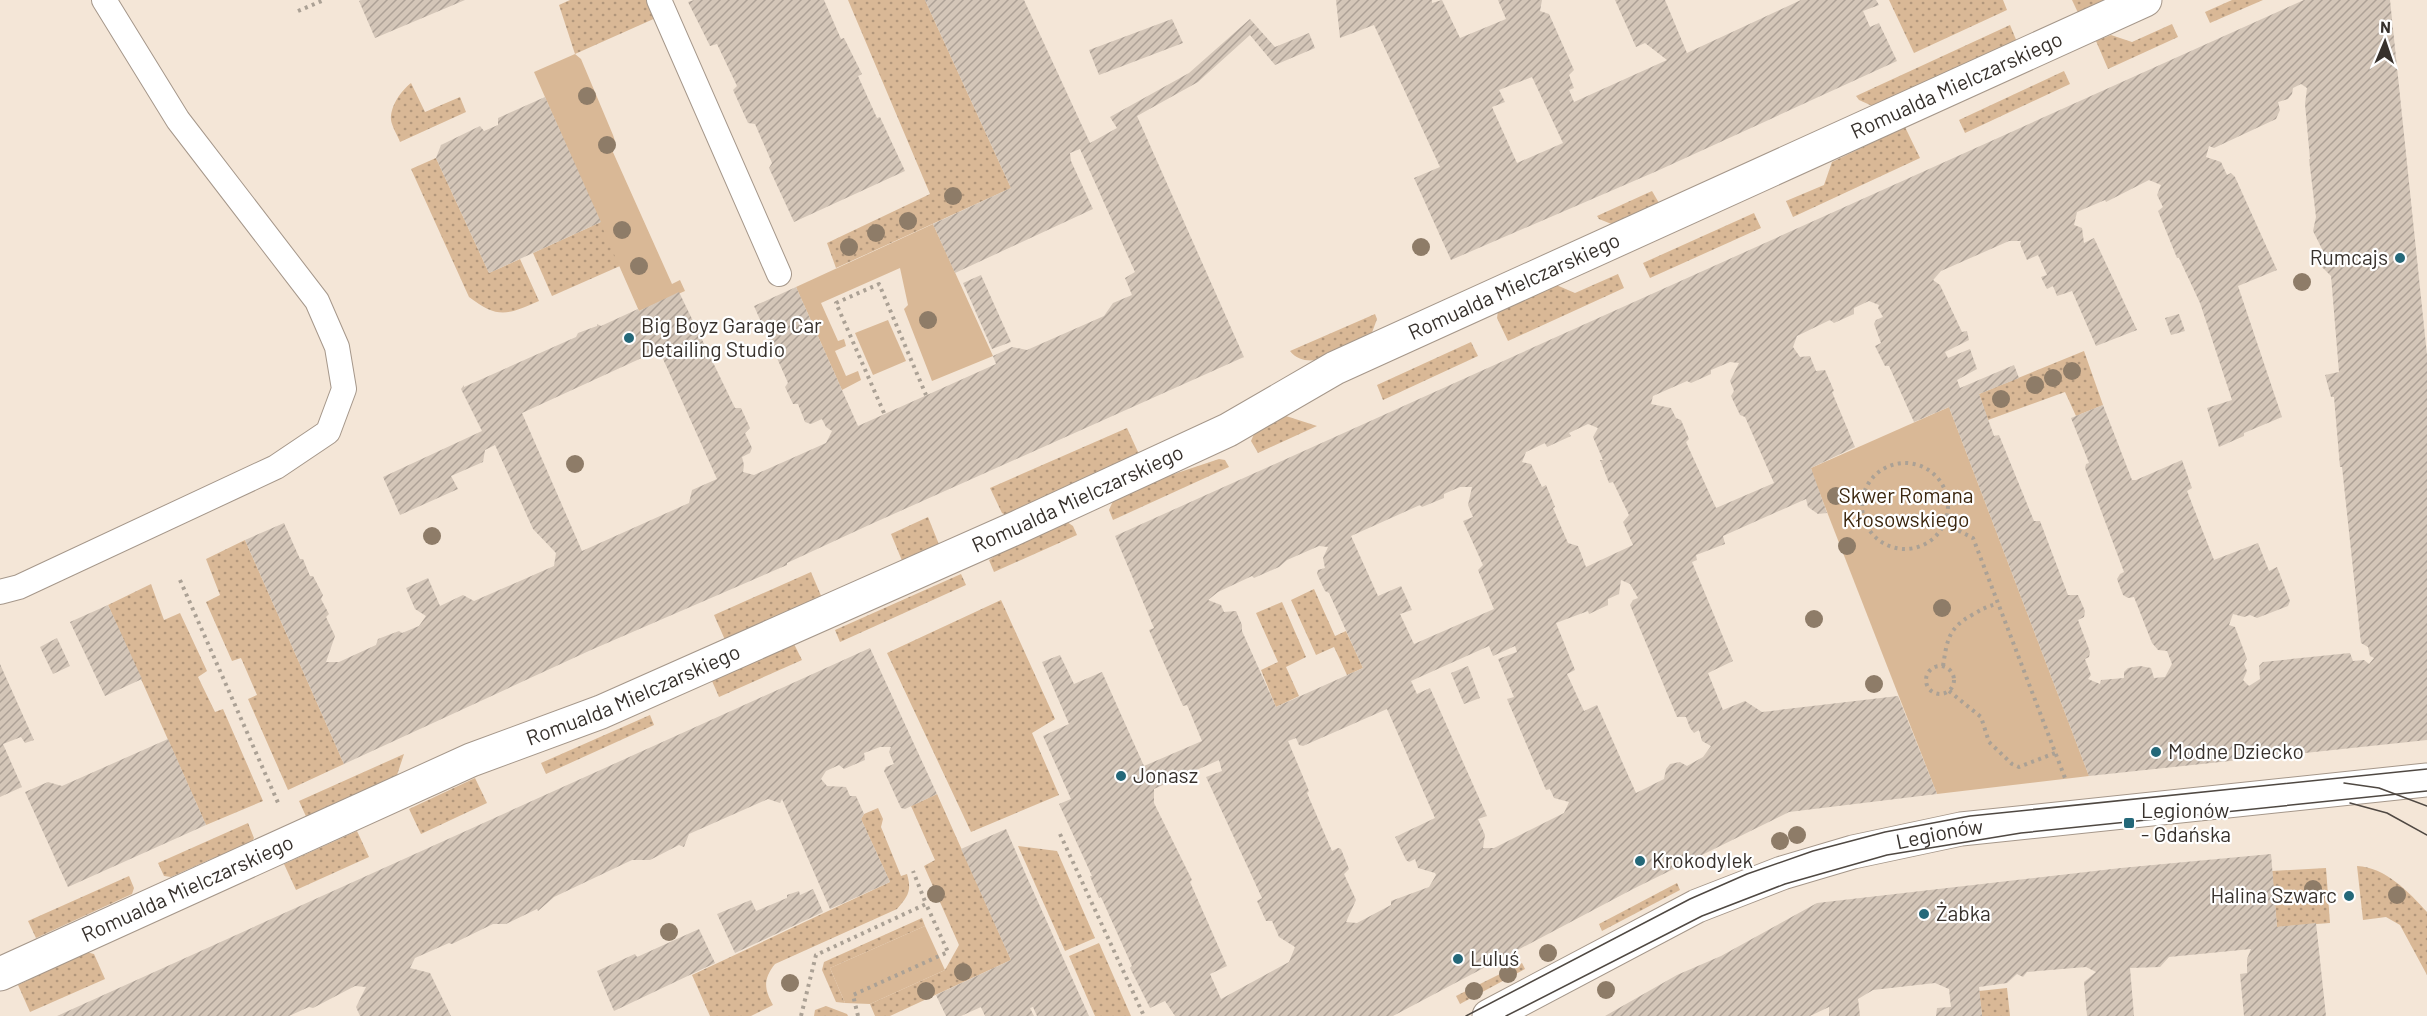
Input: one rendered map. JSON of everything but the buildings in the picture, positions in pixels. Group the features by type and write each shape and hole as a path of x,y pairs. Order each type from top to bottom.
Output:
{"street":[{"name":"Romualda Mielczarskiego","path":"0,975 471,760 601,712 1018,527 1228,430 1335,368 2145,0"},
{"name":"Legionów","path":"1489,1016 1697,906 1782,873 1853,852 1961,829 2427,780"}],"lane":[{"path":"0,592 19,586 276,467 328,432 344,388 337,347 317,301 178,120 104,0"},
{"path":"659,0 779,274"}],"path":[{"path":"298,11 324,0"},
{"path":"884,413 836,303 879,284 926,395"},
{"path":"1902,462 1916,463 1929,469 1939,478 1946,490 1949,503 1945,524 1932,541 1919,548 1904,550 1889,546 1876,539 1867,527 1862,504 1868,483 1877,472 1889,465 1902,462"},
{"path":"1945,524 1972,538 2069,787"},
{"path":"180,580 295,841"},
{"path":"1943,666 1950,634 1960,621 1987,606 1997,604"},
{"path":"1943,666 1951,671 1954,675 1954,685 1950,691 1942,695 1933,693 1925,682 1929,669 1943,666"},
{"path":"1950,691 1981,717 1989,742 2012,764 2019,767 2055,753"},
{"path":"1060,834 1144,1016"},
{"path":"858,1016 853,995 948,952 912,871"},
{"path":"801,1016 816,956 926,904"}],"green space":[{"path":"570,0 649,0 658,17 575,54 559,5"},
{"path":"848,0 925,0 1011,188 836,268 827,243 930,194"},
{"path":"1889,0 2003,0 2007,10 1914,53"},
{"path":"2072,0 2117,0 2080,17"},
{"path":"2232,0 2263,0 2210,23 2205,12"},
{"path":"2172,24 2178,37 2108,69 2096,41 2111,35 2132,42"},
{"path":"2010,25 2017,42 1879,109 1859,100 1856,96"},
{"path":"575,54 581,59 613,135 615,141 612,150 672,284 680,280 685,291 639,311 534,72"},
{"path":"2064,71 2070,84 1965,133 1959,120"},
{"path":"411,83 425,112 460,97 466,112 400,142 392,123 392,109 397,99"},
{"path":"1905,127 1920,158 1793,217 1786,201 1824,185 1832,162"},
{"path":"436,158 489,273 520,259 539,301 510,312 495,312 469,297 411,169"},
{"path":"1652,191 1659,203 1619,227 1597,216"},
{"path":"1754,213 1761,228 1650,278 1643,263"},
{"path":"601,222 620,266 552,296 533,253"},
{"path":"933,224 993,356 932,381 904,309 908,305 900,268 821,303 838,341 844,339 846,346 835,351 846,376 858,371 861,380 842,390 796,287"},
{"path":"1618,274 1624,288 1508,341 1497,318 1498,311 1554,284 1575,293"},
{"path":"1375,314 1377,319 1370,338 1329,357 1308,360 1298,358 1290,351"},
{"path":"888,320 906,361 873,375 855,333"},
{"path":"1471,342 1478,356 1383,400 1377,385"},
{"path":"2084,351 2103,405 2076,416 2065,392 1988,420 1979,394"},
{"name":"Skwer Romana Kłosowskiego","path":"1949,407 2089,776 1937,794 1813,476 1811,468"},
{"path":"1286,416 1317,426 1258,453 1251,441 1254,434"},
{"path":"1127,428 1138,452 1137,457 1008,516 1002,513 990,488"},
{"path":"1219,459 1225,460 1229,467 1113,520 1109,510 1113,501 1159,479"},
{"path":"928,517 940,547 903,563 891,534"},
{"path":"1064,520 1073,526 1077,535 994,572 989,560 1012,544"},
{"path":"245,540 344,764 288,790 248,699 257,695 241,658 232,661 206,602 220,595 206,559"},
{"path":"811,572 822,598 725,640 714,615"},
{"path":"961,574 966,585 840,642 835,630"},
{"path":"151,584 164,620 180,613 207,671 198,677 215,712 223,709 263,801 206,825 108,605"},
{"path":"1314,589 1335,636 1346,631 1363,668 1347,675 1334,647 1316,655 1291,600"},
{"path":"1001,600 1055,719 1032,733 1059,795 971,832 887,653"},
{"path":"1282,602 1306,657 1286,667 1299,696 1276,707 1261,670 1278,662 1256,613"},
{"path":"794,644 802,660 719,697 712,681"},
{"path":"650,715 654,725 546,774 541,763"},
{"path":"404,754 394,784 309,823 299,801"},
{"path":"475,778 487,803 421,834 409,809"},
{"path":"937,794 1011,960 890,1016 875,1016 870,1004 945,970 959,945 924,866 935,860 911,806"},
{"path":"878,808 883,819 881,827 901,876 907,874 908,893 897,909 775,964 768,974 766,984 773,1005 751,1016 710,1016 692,975 890,882 861,819 864,814"},
{"path":"248,823 254,838 248,849 211,859 171,877 164,876 158,863"},
{"path":"357,831 369,857 296,890 284,864"},
{"path":"1018,846 1057,851 1095,938 1065,951"},
{"path":"2357,866 2367,867 2387,876 2427,912 2427,975 2400,925 2386,917 2363,920"},
{"path":"2326,868 2330,923 2277,927 2272,871"},
{"path":"129,876 134,888 132,894 36,938 28,921"},
{"path":"1677,883 1680,890 1602,931 1599,924"},
{"path":"922,918 925,926 830,968 845,1003 836,1002 822,970 824,962"},
{"path":"925,926 945,970 870,1004 845,1003 830,968"},
{"path":"1099,943 1131,1016 1095,1016 1069,956"},
{"path":"86,952 94,954 105,979 30,1012 18,985"},
{"path":"1522,963 1525,969 1460,1004 1456,996"},
{"path":"2007,988 2010,1016 1982,1016 1979,991"},
{"path":"826,1006 848,1016 814,1016 815,1010"}],"tram line":[{"path":"1466,1016 1690,899 1747,874 1813,851 1885,832 1970,816 2427,769"},
{"path":"2344,783 2379,788 2427,806"},
{"path":"1506,1016 1702,916 1785,884 1887,855 2021,833 2427,791"},
{"path":"2350,803 2387,813 2427,835"}],"place":[{"name":"Rumcajs","path":"2400,258"},
{"name":"Big Boyz Garage Car Detailing Studio","path":"629,338"},
{"name":"Modne Dziecko","path":"2156,752"},
{"name":"Jonasz","path":"1121,776"},
{"name":"Legionów - Gdańska","path":"2129,823"},
{"name":"Krokodylek","path":"1640,861"},
{"name":"Halina Szwarc","path":"2349,896"},
{"name":"Żabka","path":"1924,914"},
{"name":"Luluś","path":"1458,959"}]}
